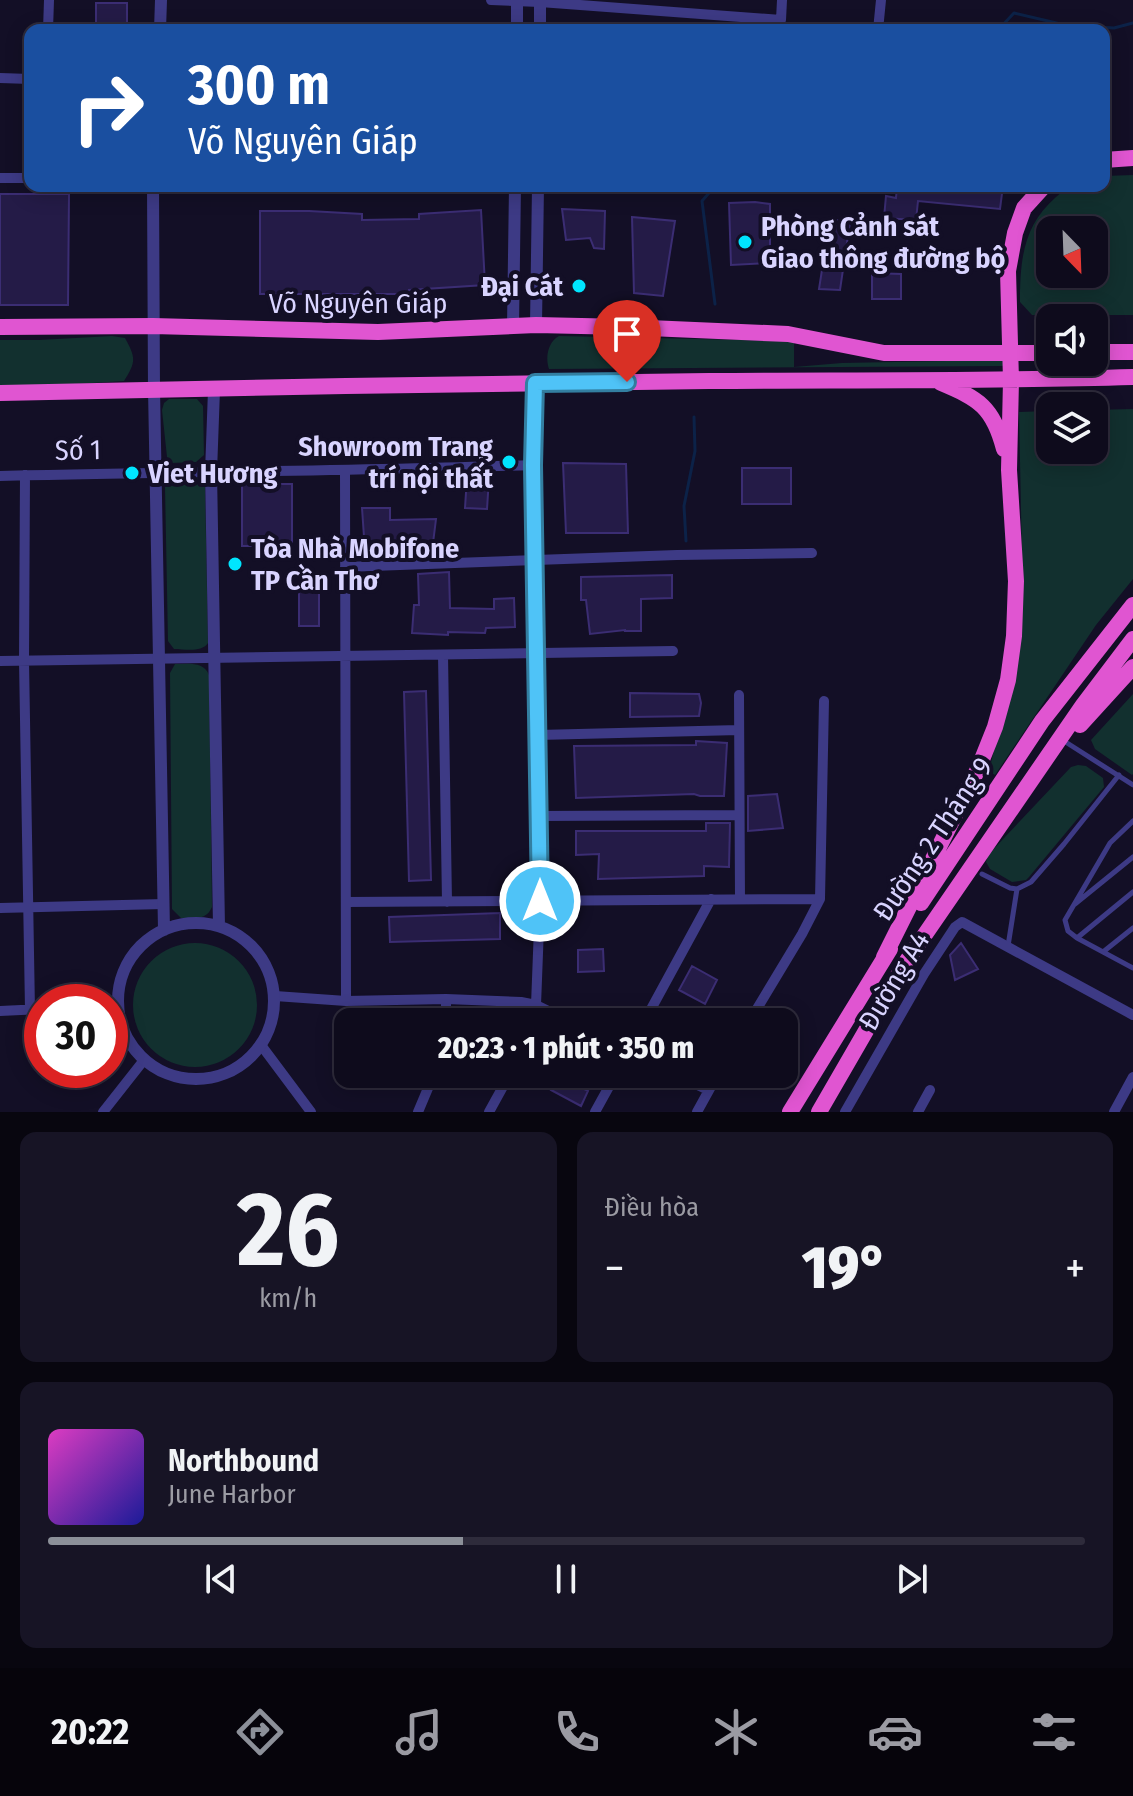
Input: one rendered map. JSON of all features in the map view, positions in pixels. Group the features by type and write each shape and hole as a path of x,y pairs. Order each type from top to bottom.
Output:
{"highway":[{"path":"1110,160 1133,158"},
{"path":"884,957 979,767 995,727 1008,680 1014,636 1016,581 1009,470 1011,380 1008,271 1015,233 1024,208 1039,192"},
{"name":"Võ Nguyên Giáp","path":"0,327 153,326 378,332 536,325 626,327 788,334 884,353 1036,353"},
{"path":"1108,352 1133,352"},
{"path":"0,393 535,383 1133,377"},
{"path":"932,379 979,402 990,414 999,429 1009,470"},
{"name":"Đường 2 Tháng 9","path":"790,1112 884,957 1042,721 1133,605"},
{"name":"Đường 2 Tháng 9","path":"819,1112 904,965 1083,705 1133,639"},
{"path":"1004,820 1064,741 1133,667"}],"street":[{"path":"48,24 49,0"},
{"path":"160,24 161,0"},
{"path":"491,0 781,20 782,0"},
{"path":"517,0 517,24"},
{"path":"879,24 881,0"},
{"path":"540,1 540,24"},
{"path":"0,78 24,79"},
{"path":"0,178 24,178"},
{"path":"153,192 164,930"},
{"path":"513,326 515,192"},
{"path":"536,325 538,192"},
{"path":"275,996 346,1001 446,999 521,1002 541,1007 533,465 535,383"},
{"path":"214,390 211,472 219,926"},
{"name":"Số 1","path":"0,476 533,465"},
{"path":"345,471 346,1001"},
{"path":"25,475 24,661 29,984"},
{"path":"345,567 812,553"},
{"path":"0,661 673,651"},
{"path":"443,655 447,902"},
{"path":"739,695 740,899"},
{"path":"757,1008 820,899 824,701"},
{"path":"538,735 739,730"},
{"path":"540,816 739,815"},
{"path":"652,1008 711,899"},
{"path":"346,902 820,899"},
{"path":"0,908 164,904"},
{"name":"Đường A4","path":"845,1112 924,974 955,927 962,922 1133,1015"},
{"path":"120,984 130,960 145,942 164,930 191,923 219,926 240,936 258,952 270,973 275,996 272,1021 261,1045 244,1063 223,1075 198,1080 173,1077 151,1066 133,1049 128,1039"},
{"path":"446,999 446,1008"},
{"path":"0,1011 24,1010"},
{"path":"261,1045 311,1112"},
{"path":"103,1112 144,1060"},
{"path":"1114,1112 1133,1077"},
{"path":"418,1112 428,1088"},
{"path":"489,1112 502,1088"},
{"path":"595,1112 608,1088"},
{"path":"697,1112 708,1090 704,1088"},
{"path":"918,1112 930,1090"}],"lane":[{"path":"1064,741 1133,785"},
{"path":"982,874 1010,888 1017,889 1031,882 1119,775"},
{"path":"1133,821 1110,843 1065,920 1066,928 1077,938 1133,968"},
{"path":"1072,907 1133,857"},
{"path":"1008,946 1017,889"},
{"path":"1077,938 1133,892"},
{"path":"1103,952 1133,928"}],"green space":[{"path":"1133,175 1133,315 1108,315 1108,304 1036,304 1036,315 1032,315 1020,302 1023,258 1036,220 1036,288 1108,288 1108,216 1039,216 1062,192 1110,192 1110,176"},
{"path":"559,336 790,341 794,343 794,367 998,360 1003,361 1003,366 549,369 548,350"},
{"path":"125,338 133,355 131,369 124,381 0,386 0,340"},
{"path":"169,399 197,399 203,406 204,455 196,462 171,463 167,457 162,410"},
{"path":"1133,409 1133,579 1096,625 995,775 989,771 1011,681 1022,559 1019,412 1036,411 1036,464 1108,464 1108,410"},
{"path":"174,477 198,478 205,487 208,643 197,649 174,649 168,641 165,487"},
{"path":"175,664 199,665 209,675 212,907 203,917 195,918 181,918 172,909 170,673"},
{"path":"1133,694 1132,775 1095,749 1091,740"},
{"path":"1086,766 1103,778 1104,787 1029,877 1012,882 990,869 986,862 988,855 1071,767"},
{"path":"195,943 219,948 239,961 252,981 257,1005 252,1029 239,1049 219,1062 195,1067 171,1062 151,1049 138,1029 133,1005 138,981 151,961 171,948"}],"building":[{"path":"96,3 127,3 127,24 96,24"},
{"path":"896,192 1002,192 1000,209 918,201 916,220 884,218 886,196 896,198"},
{"path":"0,194 69,194 68,305 0,305"},
{"path":"729,203 770,204 770,263 731,265"},
{"path":"562,209 605,211 604,249 594,248 590,238 566,240"},
{"path":"481,210 485,285 409,290 409,294 260,294 260,211 362,214 362,220 419,219 419,214"},
{"path":"632,217 675,221 663,296 634,293"},
{"path":"830,219 850,222 840,290 819,289"},
{"path":"872,273 901,274 901,299 872,299"},
{"path":"563,463 626,464 628,533 566,533"},
{"path":"742,468 791,468 791,504 742,504"},
{"path":"467,477 489,478 487,509 465,508"},
{"path":"242,484 292,484 292,546 242,546"},
{"path":"362,508 390,508 390,520 436,519 433,543 392,544 393,551 365,551"},
{"path":"449,572 450,608 494,609 494,599 514,598 515,627 486,628 485,633 412,633 414,605 419,605 418,574"},
{"path":"672,575 672,598 641,599 641,631 590,634 586,600 581,600 581,577"},
{"path":"299,590 319,590 319,626 299,626"},
{"path":"426,691 431,880 409,881 404,692"},
{"path":"630,693 699,694 699,716 630,717"},
{"path":"696,741 727,743 724,796 694,794 576,798 574,746 696,745"},
{"path":"777,794 783,828 748,831 748,796"},
{"path":"706,823 730,823 729,867 704,866 704,876 598,879 599,854 576,855 576,831 706,831"},
{"path":"500,913 500,939 390,942 389,917"},
{"path":"961,943 978,969 955,980 950,955"},
{"path":"603,949 604,971 578,972 578,950"},
{"path":"692,966 717,980 705,1004 679,990"},
{"path":"583,1088 588,1091 581,1106 551,1090"}],"waterway":[{"path":"1004,24 1014,13 1061,24"},
{"path":"1110,28 1133,23"},
{"path":"710,192 702,201 715,304"},
{"path":"686,541 684,506 695,451 694,417"}],"place":[{"name":"Phòng Cảnh sát Giao thông đường bộ","path":"745,242"},
{"name":"Đại Cát","path":"579,286"},
{"name":"Showroom Trang trí nội thất","path":"509,462"},
{"name":"Viet Hương","path":"132,473"},
{"name":"Tòa Nhà Mobifone TP Cần Thơ","path":"235,564"}],"route":[{"path":"540,901 533,465 535,383 627,382"}]}
